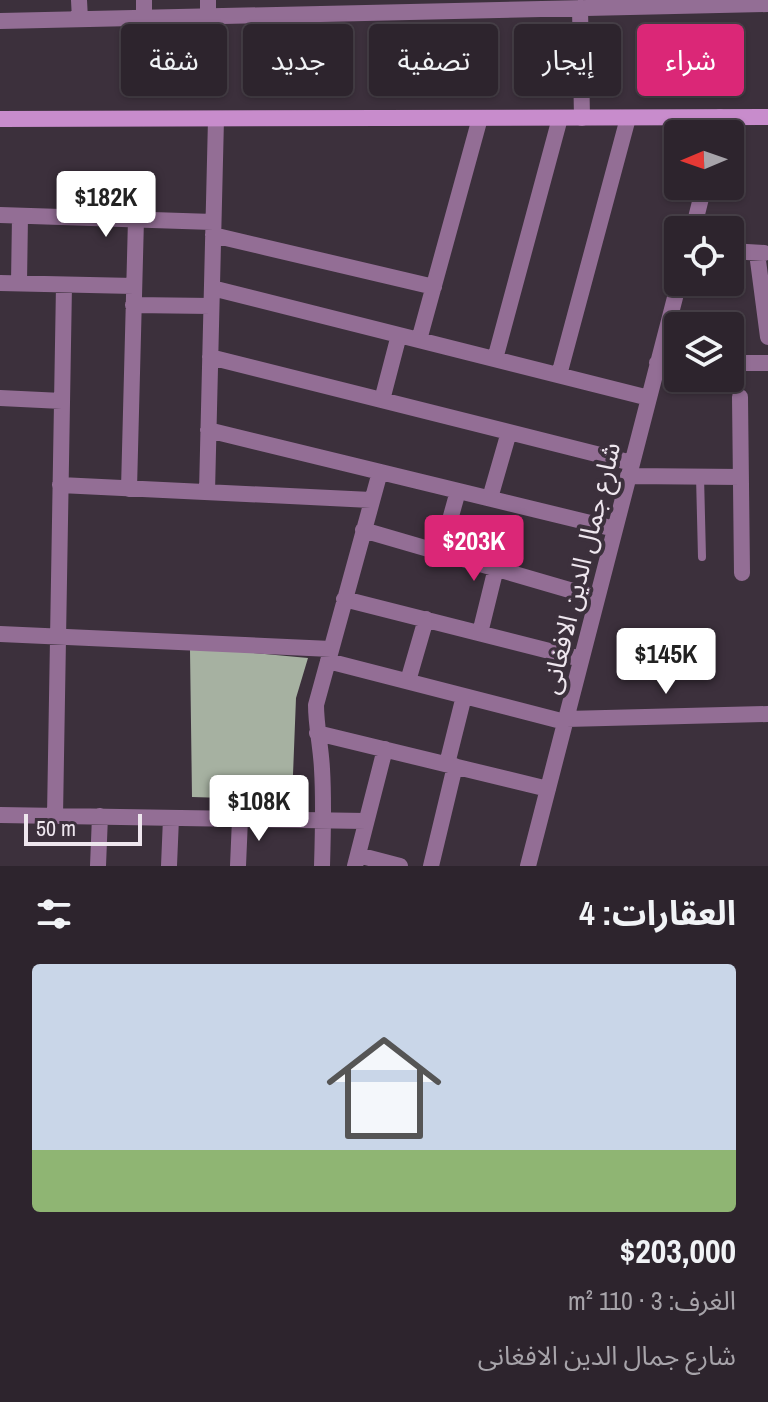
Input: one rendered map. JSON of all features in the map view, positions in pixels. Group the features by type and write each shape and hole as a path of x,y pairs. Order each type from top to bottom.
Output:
{"street":[{"path":"79,0 80,19"},
{"path":"144,0 144,18"},
{"path":"0,21 144,18 208,8 768,4"},
{"path":"572,6 582,118"},
{"path":"744,121 768,117"},
{"path":"419,340 480,118"},
{"path":"495,359 560,118"},
{"path":"559,375 628,118"},
{"path":"0,119 628,118 664,121"},
{"path":"207,492 216,119"},
{"path":"0,215 136,219 213,229 434,287"},
{"path":"19,283 20,216"},
{"path":"129,489 136,219"},
{"path":"762,253 768,337"},
{"path":"0,283 134,286"},
{"path":"55,816 64,285"},
{"path":"212,288 649,398"},
{"name":"شارع جمال الدين الافغانى","path":"528,866 675,296"},
{"path":"133,305 211,306"},
{"path":"382,400 399,335"},
{"path":"210,357 509,432 630,469 741,477"},
{"path":"657,363 664,363"},
{"path":"744,363 768,363"},
{"path":"740,397 742,573"},
{"path":"0,398 62,401"},
{"path":"208,430 615,529"},
{"path":"490,498 509,432"},
{"path":"322,866 322,760 316,705 380,472"},
{"path":"60,485 371,500"},
{"path":"441,552 458,491"},
{"path":"363,530 597,598"},
{"path":"480,633 496,568"},
{"path":"344,599 581,659"},
{"path":"408,681 426,619"},
{"path":"0,634 329,655 408,681 565,720 768,714"},
{"path":"431,866 464,696"},
{"path":"317,733 548,789"},
{"path":"385,749 356,860 400,866"},
{"path":"0,815 366,821"},
{"path":"98,866 100,816"},
{"path":"169,866 171,818"},
{"path":"238,866 240,819"}],"lane":[{"path":"700,476 702,557"}],"building":[{"path":"190,650 308,658 296,698 292,800 192,797"}]}
